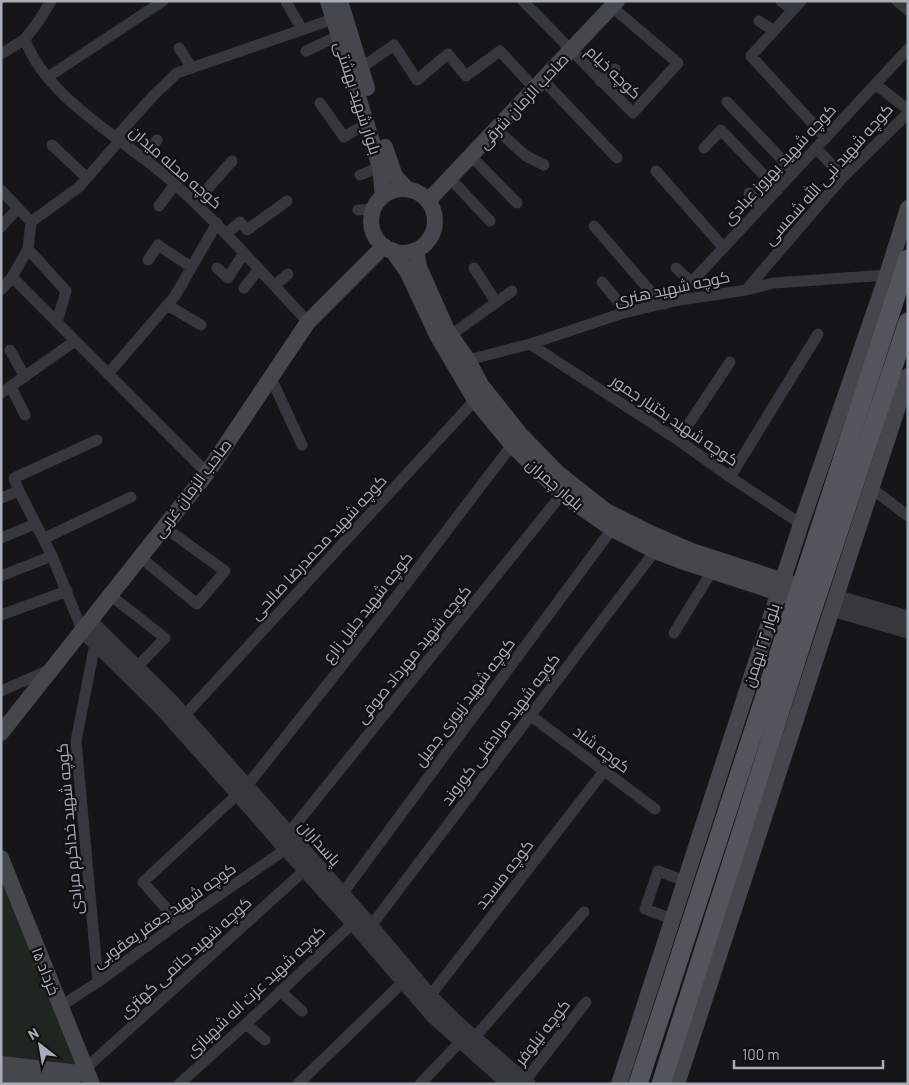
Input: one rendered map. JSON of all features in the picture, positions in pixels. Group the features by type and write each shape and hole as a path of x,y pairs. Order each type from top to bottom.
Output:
{"main road":[{"name":"بلوار شهید بهشتی","path":"328,1 380,166 372,205"},
{"name":"بلوار شهید بهشتی","path":"340,1 391,166 395,176 407,189"},
{"name":"صاحب الزمان شرقی","path":"428,201 615,4"},
{"path":"407,189 415,191 428,201 435,216 433,232 423,246 408,252 388,248 374,234 372,205 391,192 407,189"},
{"name":"بلوار ۲۲ بهمن","path":"638,1084 789,589 801,524 887,275 908,208"},
{"name":"بلوار چمران","path":"388,248 408,273 438,337 475,400 512,445 562,494 612,529 655,551 712,571 789,589 825,600"},
{"name":"صاحب الزمان غربی","path":"1,733 207,473 308,322 388,248"},
{"name":"بلوار چمران","path":"416,250 419,266 451,335 481,384 520,434 558,474 606,511 648,532 692,552 789,589"},
{"name":"بلوار ۲۲ بهمن","path":"619,1084 685,881 908,259"},
{"path":"677,1084 908,322"},
{"path":"661,1084 825,600 871,488 908,376"},
{"name":"۱۵ خرداد","path":"1,858 88,1075"},
{"path":"1,1064 88,1075"},
{"path":"1,1076 72,1084"}],"street":[{"path":"1,54 25,39 51,1"},
{"path":"48,77 163,1"},
{"name":"کوچه خیام","path":"522,1 633,113 678,63 615,4"},
{"path":"781,1 797,5 751,56 826,138"},
{"path":"897,1 908,10"},
{"path":"286,2 302,29"},
{"path":"1,290 12,277 28,249 31,222 79,187 154,95 177,73 333,19"},
{"path":"759,21 774,31"},
{"path":"306,50 338,36"},
{"name":"کوچه محله میدان","path":"25,39 29,50 48,77 67,99 175,184 217,224 308,322"},
{"path":"361,68 394,45 417,80 448,54 466,76 500,51 539,84 617,158"},
{"path":"179,48 192,68"},
{"name":"کوچه شهید بهروز عبادی","path":"670,303 724,248 908,49"},
{"path":"600,81 615,69"},
{"name":"کوچه شهید نبی الله شمسی","path":"746,290 843,177 905,116 906,108 875,84"},
{"path":"320,102 344,137 366,124"},
{"path":"728,102 794,172"},
{"path":"496,129 526,156 544,165"},
{"path":"704,148 721,130 778,190"},
{"path":"144,158 157,140"},
{"path":"52,145 87,178"},
{"path":"816,148 843,177"},
{"path":"471,156 517,203"},
{"path":"195,203 232,161"},
{"path":"360,175 380,166"},
{"path":"656,171 724,248"},
{"path":"450,178 490,221"},
{"path":"159,206 175,184"},
{"path":"1,190 31,222"},
{"path":"750,193 762,206"},
{"path":"226,234 240,222 247,230 287,202"},
{"path":"1,227 18,208"},
{"path":"108,374 175,296 217,224"},
{"path":"594,226 657,299 670,303"},
{"path":"148,260 158,245 191,267"},
{"path":"28,249 66,291 57,322"},
{"path":"217,268 228,278 244,253"},
{"path":"474,268 496,302"},
{"path":"676,268 692,282"},
{"path":"244,288 259,269"},
{"path":"274,286 288,274"},
{"name":"کوچه شهید هنری","path":"468,360 530,344 627,312 670,303 746,290 774,282 887,275"},
{"path":"12,277 207,473"},
{"path":"602,282 627,312"},
{"path":"451,335 512,291"},
{"path":"167,304 201,325"},
{"path":"730,477 818,334"},
{"path":"26,415 6,390 75,341"},
{"name":"کوچه شهید بختیار جمور","path":"530,344 678,440 801,524"},
{"path":"10,350 25,377"},
{"path":"678,440 730,362"},
{"path":"271,378 302,445"},
{"name":"کوچه شهید محمدرضا صالحی","path":"184,716 475,400"},
{"path":"86,625 67,591 14,478 97,440"},
{"name":"کوچه شهید جلیل زارع","path":"179,923 143,882 242,790 387,609 512,445"},
{"path":"871,488 908,516"},
{"path":"1,498 19,491"},
{"name":"کوچه شهید مهرداد صوفی","path":"288,834 562,494"},
{"path":"43,540 131,497"},
{"path":"1,538 35,524"},
{"path":"140,557 197,604 225,571 164,527"},
{"name":"کوچه شهید زیوری جمیل","path":"342,894 612,529"},
{"name":"کوچه شهید مرادقلی کوروند","path":"371,926 655,551"},
{"path":"1,576 52,556"},
{"path":"674,634 712,571"},
{"path":"1,615 67,591"},
{"path":"110,594 165,638 137,667"},
{"path":"825,600 908,618"},
{"path":"825,600 908,631"},
{"name":"پاسداران","path":"86,625 95,644 288,834 371,926 430,996 458,1024 468,1039 509,1084"},
{"name":"پاسداران","path":"86,625 137,667 184,716 286,849 353,923 434,1018 468,1039 526,1082"},
{"name":"کوچه شهید خداکرم مرادی","path":"95,644 76,741 98,982"},
{"path":"1,691 50,669"},
{"name":"کوچه شاد","path":"531,716 655,809"},
{"name":"کوچه مسجد","path":"430,996 604,771"},
{"name":"کوچه شهید جعفر یعقوبی","path":"61,1006 286,849"},
{"name":"کوچه شهید حاتمی کهتری","path":"88,1075 306,870"},
{"path":"672,919 645,909 658,872 685,881"},
{"path":"420,1084 468,1039 584,912"},
{"name":"کوچه شهید عزت اله شهبازی","path":"179,1084 353,923"},
{"path":"298,1084 403,982"},
{"path":"280,991 302,1011"},
{"name":"کوچه نیلوفر","path":"526,1082 586,1002"},
{"path":"246,1024 265,1040"}],"shaded area":[{"path":"1,878 78,1069 1,1058"}]}
